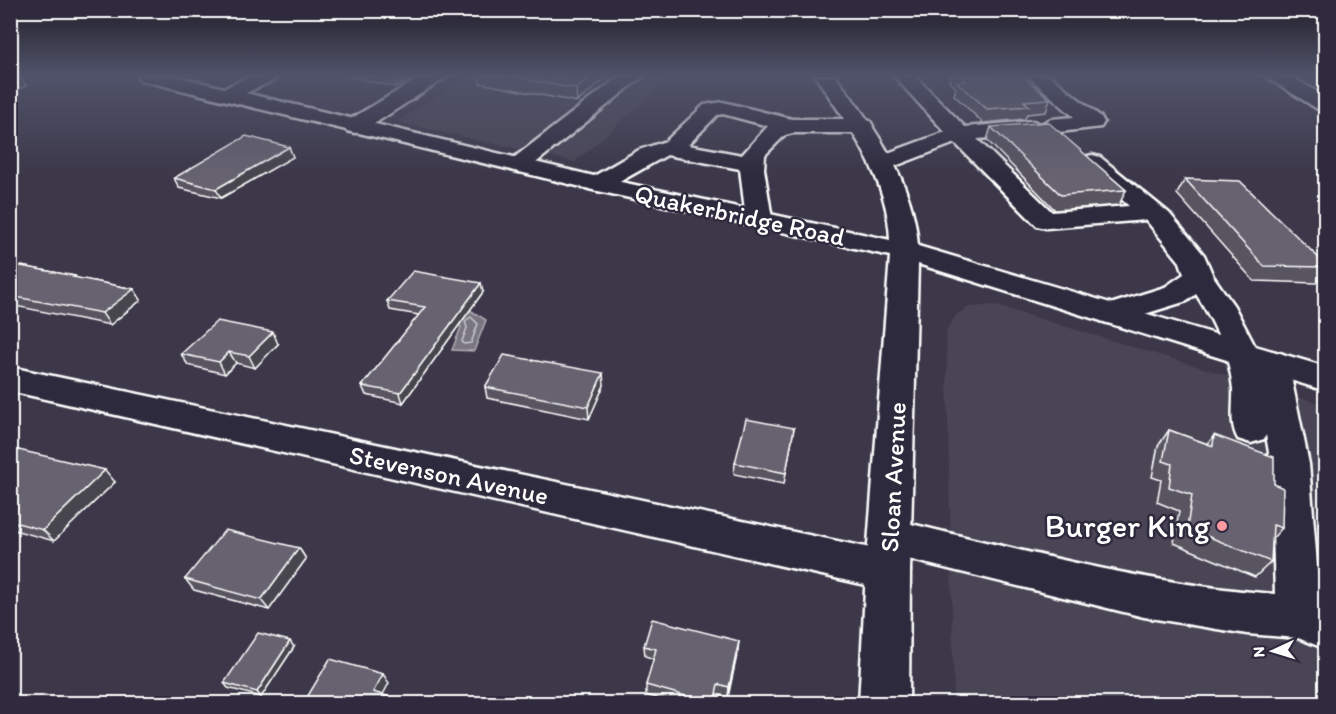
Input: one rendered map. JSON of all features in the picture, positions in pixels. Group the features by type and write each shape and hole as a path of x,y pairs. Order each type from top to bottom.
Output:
{"main road":[{"name":"Quakerbridge Road","path":"286,109 598,184 904,251 1326,379"},
{"path":"356,126 383,109"},
{"path":"519,165 590,109"},
{"path":"672,148 711,109"},
{"path":"728,109 792,126 862,126"},
{"name":"Sloan Avenue","path":"850,109 862,126 882,163 903,222 904,251 884,704"},
{"path":"936,109 1046,220 1152,212"},
{"path":"882,163 959,134 1093,122 1078,109"},
{"path":"759,219 754,154 777,130 792,126"},
{"path":"1051,126 1152,212 1194,261 1199,277 1257,358 1290,464 1312,622"},
{"path":"598,184 647,154 672,148 753,164"},
{"path":"1112,314 1176,294 1199,277"},
{"path":"1251,429 1250,388 1257,358"},
{"name":"Stevenson Avenue","path":"10,379 889,554 1041,575 1240,614 1312,622"}],"shaded area":[{"path":"417,109 635,109 575,162 397,122"},
{"path":"994,305 1325,405 1325,703 954,703 946,331 956,315 969,307"}],"water":[{"path":"470,310 486,320 474,351 452,350 461,327 452,320"}],"building":[{"path":"1048,122 1126,190 1061,195 991,127"},
{"path":"246,136 289,147 216,189 174,178"},
{"path":"1185,179 1240,181 1326,267 1264,266"},
{"path":"10,264 134,289 102,313 10,296"},
{"path":"413,271 481,283 400,393 362,386 425,307 387,301"},
{"path":"217,321 273,332 249,356 229,352 219,362 181,354"},
{"path":"504,355 603,373 588,407 485,387"},
{"path":"746,419 794,428 786,473 735,463"},
{"name":"Burger King","path":"1169,430 1213,446 1214,435 1274,457 1274,484 1283,488 1282,528 1273,525 1271,562 1187,528 1192,495 1169,487 1172,464 1163,461"},
{"path":"10,448 105,470 43,530 10,521"},
{"path":"225,530 299,548 261,600 185,579"},
{"path":"652,619 739,641 729,687 718,684 714,704 646,685 656,649 644,646"},
{"path":"258,633 290,641 257,692 224,683"},
{"path":"330,659 383,674 373,692 413,704 303,704"}],"place":[{"name":"Burger King","path":"1222,526"}]}
